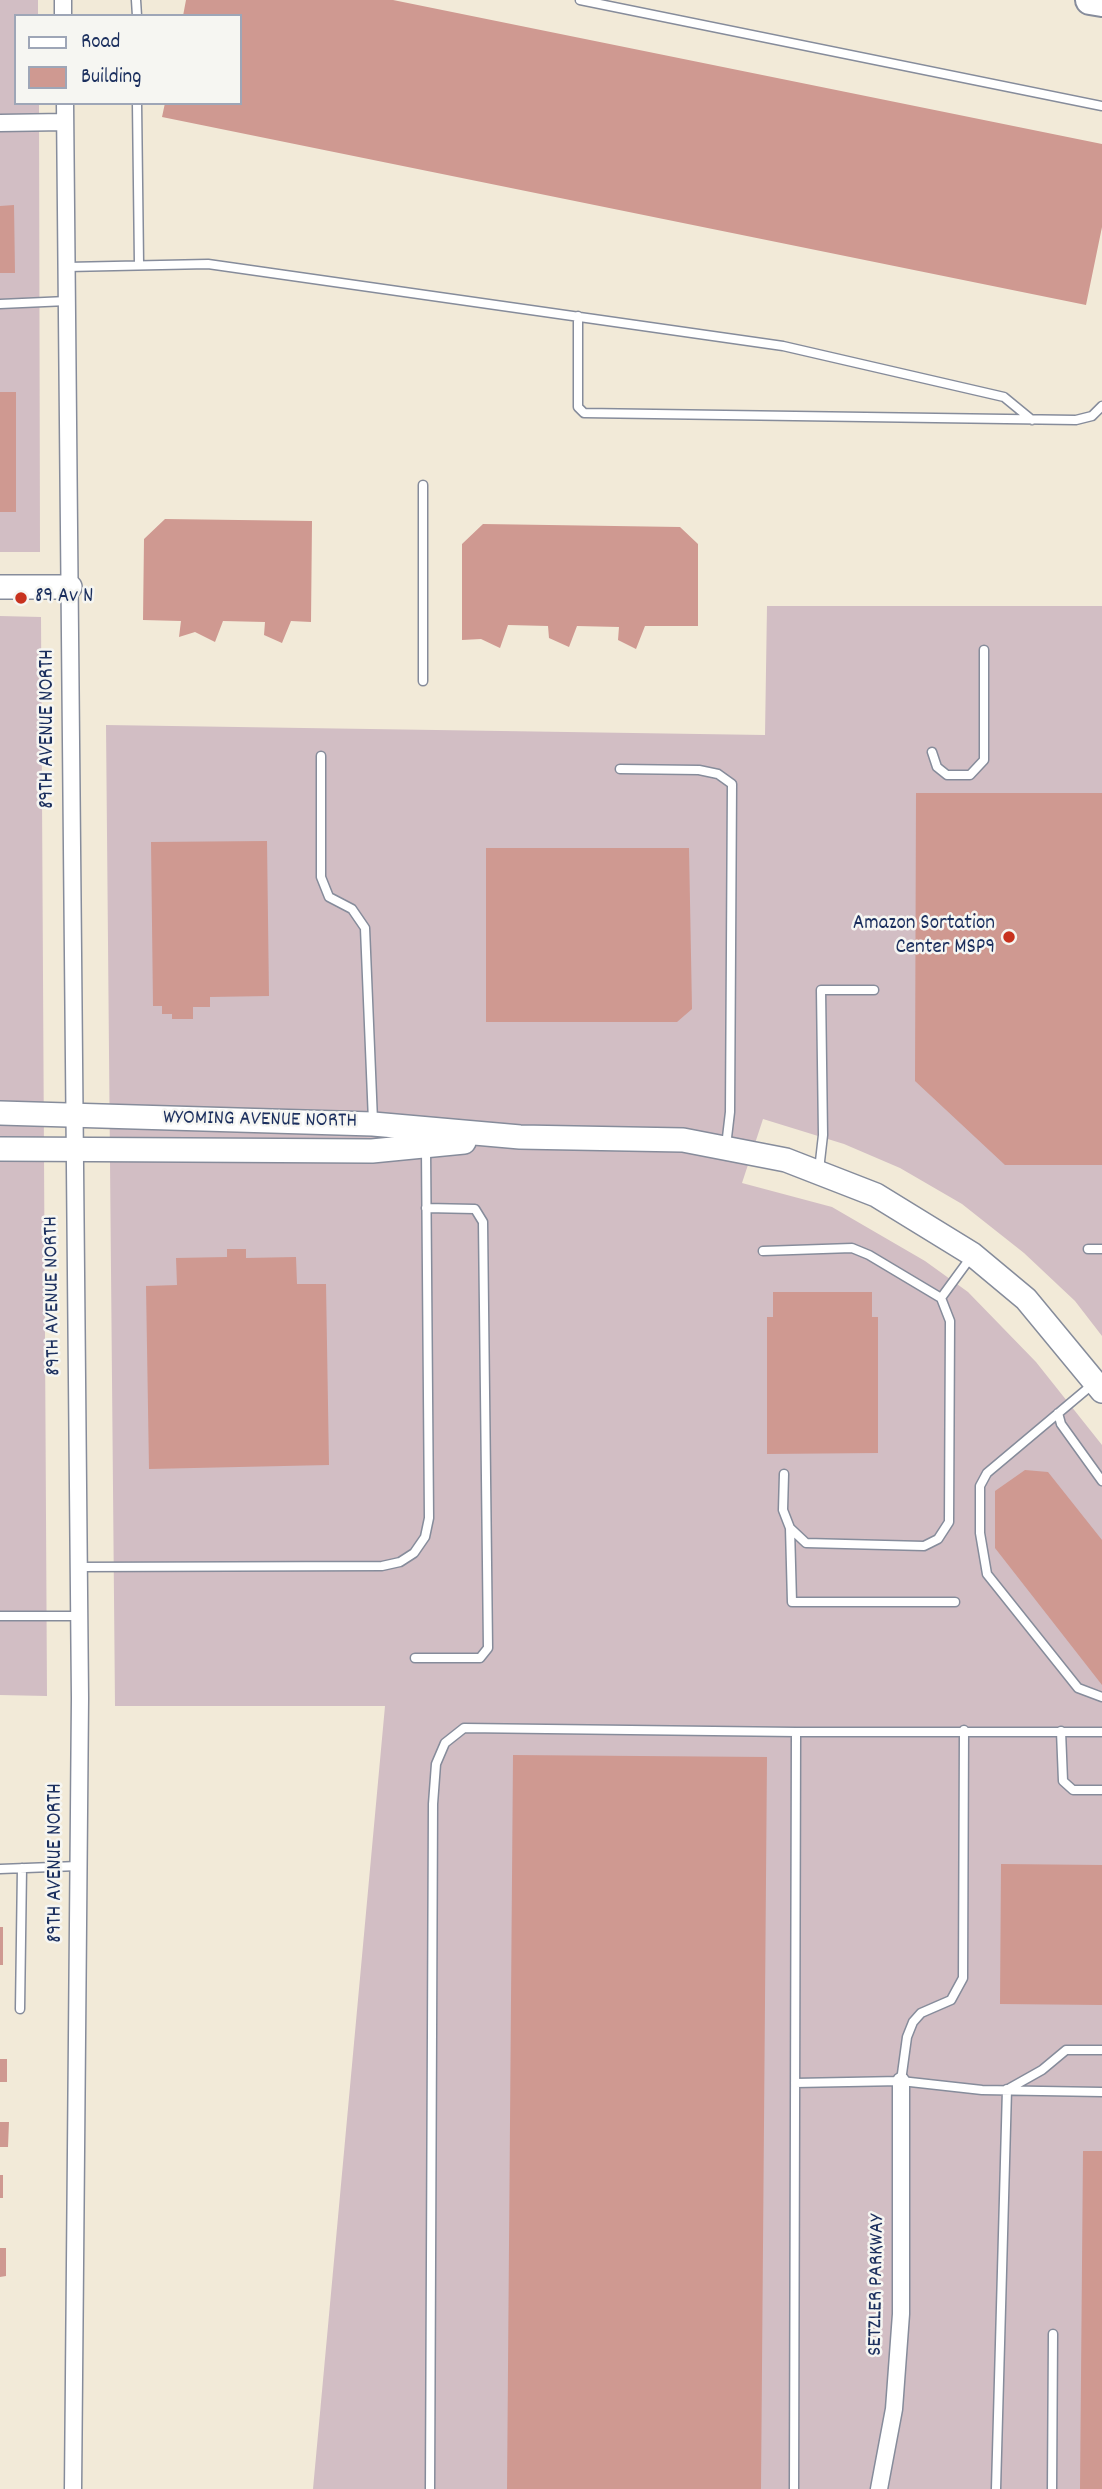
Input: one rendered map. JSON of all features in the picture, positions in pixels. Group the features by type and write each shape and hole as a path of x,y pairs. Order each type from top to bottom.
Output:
{"highway":[{"path":"1090,0 1102,2"}],"street":[{"name":"89TH AVENUE NORTH","path":"65,105 79,1616 73,2489"},
{"path":"0,123 65,122"},
{"path":"0,587 69,587"},
{"name":"WYOMING AVENUE NORTH","path":"0,1113 373,1124 520,1137 682,1140 726,1146 819,1170 876,1195 972,1254 1026,1299 1099,1387"},
{"name":"WYOMING AVENUE NORTH","path":"0,1149 372,1151 520,1137"},
{"name":"SETZLER PARKWAY","path":"879,2489 894,2409 901,2314 901,2081"}],"lane":[{"path":"580,0 1102,106"},
{"path":"137,105 139,264"},
{"path":"67,267 208,264 783,346 1004,397 1032,420"},
{"path":"0,304 67,301"},
{"path":"578,316 578,407 584,413 1076,421 1092,416 1102,405"},
{"path":"423,485 423,681"},
{"path":"932,752 937,767 947,775 970,775 984,760 984,650"},
{"path":"321,756 321,877 328,897 352,909 365,928 373,1124"},
{"path":"620,769 699,770 718,774 732,784 730,1112 726,1146"},
{"path":"819,1170 823,1135 821,990 874,990"},
{"path":"78,1567 382,1566 400,1562 414,1553 425,1537 429,1518 426,1146"},
{"path":"415,1658 480,1658 488,1648 483,1222 475,1209 426,1208"},
{"path":"762,1251 852,1248 869,1255 941,1298 950,1321 949,1522 937,1539 924,1546 806,1543 790,1528"},
{"path":"1088,1250 1102,1250"},
{"path":"941,1298 972,1254"},
{"path":"1099,1387 1058,1413 987,1473 981,1486 981,1532 987,1574 1078,1688 1102,1697"},
{"path":"1058,1413 1061,1424 1102,1481"},
{"path":"785,1474 783,1510 790,1528 792,1602 955,1602"},
{"path":"0,1616 79,1616"},
{"path":"430,2489 433,1804 436,1764 445,1742 464,1728 1102,1732"},
{"path":"901,2081 907,2037 914,2022 932,2007 951,2000 963,1978 964,1730"},
{"path":"1061,1731 1063,1781 1073,1790 1102,1790"},
{"path":"794,2489 796,1732"},
{"path":"0,1869 78,1866"},
{"path":"20,2009 22,1868"},
{"path":"1007,2089 1042,2070 1066,2050 1102,2050"},
{"path":"795,2083 901,2081 982,2091 1007,2089 1102,2092"},
{"path":"996,2489 1007,2089"},
{"path":"1052,2489 1053,2334"}],"shaded area":[{"path":"0,0 38,0 38,14 14,14 14,105 39,105 40,552 0,552"},
{"path":"767,606 1102,606 1102,1336 1075,1301 1024,1253 962,1204 900,1168 844,1144 763,1119 742,1183 832,1207 925,1261 968,1292 1036,1362 1102,1445 1102,2489 313,2489 385,1706 115,1706 106,725 765,735"},
{"path":"0,616 41,617 47,1696 0,1695"}],"building":[{"path":"186,0 393,0 1102,144 1102,227 1086,305 162,117 165,105 242,105 242,14 183,14"},
{"path":"14,205 15,273 0,273 0,206"},
{"path":"0,392 16,392 16,512 0,512"},
{"path":"165,519 312,521 311,622 291,621 282,643 264,635 265,622 223,621 215,642 195,632 179,637 181,621 143,620 144,539"},
{"path":"483,524 680,527 698,544 698,626 645,626 636,649 618,640 619,627 577,626 569,647 549,638 548,626 508,625 500,648 481,639 462,640 462,544"},
{"name":"Amazon Sortation Center MSP9","path":"916,793 1102,793 1102,1165 1005,1165 915,1081"},
{"path":"267,841 269,996 210,997 210,1007 193,1007 193,1019 172,1019 172,1014 162,1014 162,1006 153,1006 151,842"},
{"path":"486,848 689,848 692,1009 677,1022 486,1022"},
{"path":"227,1249 246,1249 246,1258 296,1257 297,1284 326,1284 329,1465 149,1469 146,1286 177,1285 176,1258 227,1257"},
{"path":"773,1292 872,1292 872,1317 878,1317 878,1453 767,1454 767,1317 773,1317"},
{"path":"1025,1470 1048,1472 1102,1540 1102,1685 995,1548 995,1491"},
{"path":"513,1755 767,1757 761,2489 507,2489"},
{"path":"1001,1864 1102,1865 1102,2005 1000,2004"},
{"path":"0,1927 3,1927 3,1965 0,1965"},
{"path":"0,2059 7,2059 7,2082 0,2082"},
{"path":"0,2122 9,2122 8,2147 0,2147"},
{"path":"1083,2151 1102,2151 1102,2489 1080,2489"},
{"path":"0,2175 3,2175 3,2198 0,2198"},
{"path":"0,2248 6,2248 6,2276 0,2277"}],"place":[{"name":"89 Av N","path":"21,598"},
{"name":"Amazon Sortation Center MSP9","path":"1009,937"}]}
